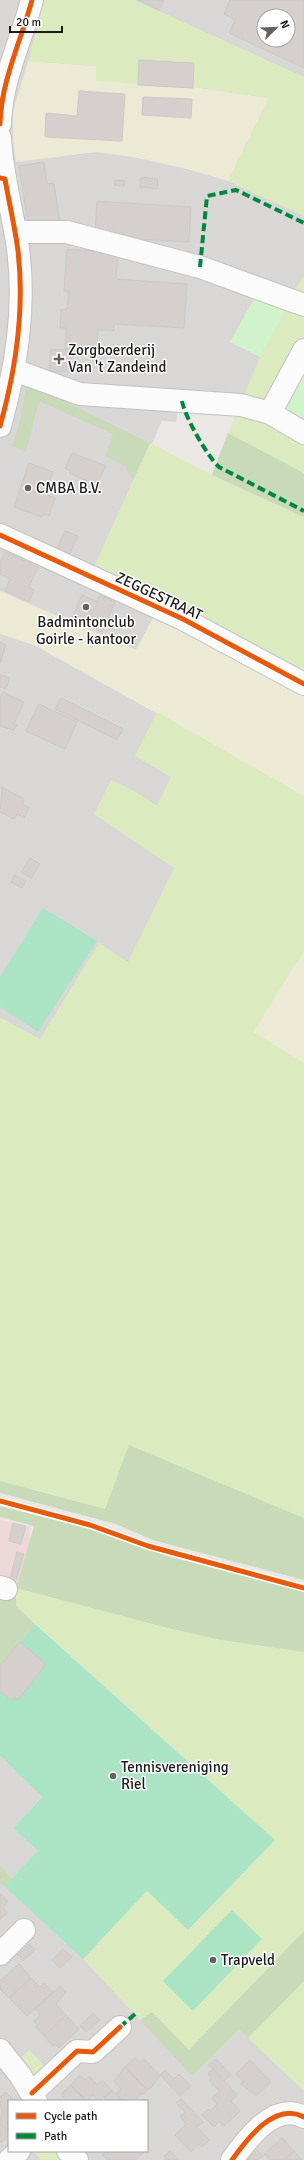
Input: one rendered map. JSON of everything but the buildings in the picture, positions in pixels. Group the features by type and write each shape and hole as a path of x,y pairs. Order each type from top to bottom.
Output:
{"street":[{"path":"0,124 1,100 32,0"},
{"path":"0,138 2,178 16,232 20,268 18,346 14,370 0,426"},
{"path":"16,232 67,232 200,267 304,305"},
{"path":"270,413 304,350"},
{"path":"14,370 80,394 238,405 270,413 304,433"},
{"name":"ZEGGESTRAAT","path":"0,535 183,620 304,684"},
{"path":"0,1954 24,1930"},
{"path":"0,2050 34,2097 77,2051 93,2052 120,2027"},
{"path":"232,2160 252,2136 272,2117 282,2113 293,2113 304,2117"},
{"path":"9,2160 18,2152"},
{"path":"69,2152 77,2160"}],"shaded area":[{"path":"0,0 304,0 304,344 268,387 165,413 107,552 272,627 147,990 0,1081"},
{"path":"139,59 195,62 194,87 269,98 228,181 187,169 133,157 96,152 16,162 13,140 13,112 28,61 96,66 137,84"},
{"path":"82,374 180,385 176,422 139,419 138,408 129,406 128,411 79,398"},
{"path":"0,591 136,650 156,612 304,689 304,796 36,646 0,634"},
{"path":"304,951 304,1063 253,1032"},
{"path":"0,1520 30,1527 30,1574 0,1613"},
{"path":"0,1756 42,1797 13,1828 38,1851 12,1878 0,1865"},
{"path":"0,1881 239,2027 304,2088 304,2160 0,2160"},
{"path":"0,2018 29,2050 17,2061 0,2041"}],"green space":[{"path":"44,0 135,0 304,77 304,216 228,181 269,98 193,87 195,62 139,59 137,84 96,81 96,66 28,61"},
{"path":"304,276 304,473 228,433 260,357 287,308 292,293"},
{"path":"256,295 287,308 260,357 230,342"},
{"path":"304,357 304,429 278,403"},
{"path":"26,383 150,443 133,480 125,466 105,456 113,434 39,401 26,452 12,446 21,418"},
{"path":"228,433 304,473 304,517 212,475"},
{"path":"150,443 212,475 304,517 304,677 93,569"},
{"path":"157,712 304,796 304,951 253,1032 304,1063 304,1518 130,1445 105,1509 0,1481 0,1019 1,1018 40,1039 99,943 128,962 174,868 94,814 111,780 136,792 157,806 171,777 135,756"},
{"path":"43,908 97,941 38,1032 0,1007 0,977"},
{"path":"129,1445 304,1518 304,1580 153,1540 116,1524 0,1493 0,1481 105,1509"},
{"path":"0,1506 93,1530 167,1556 304,1592 304,1652 221,1640 168,1628 16,1588 34,1526 0,1517"},
{"path":"0,1583 16,1588 16,1606 35,1624 0,1666"},
{"path":"16,1588 168,1628 221,1640 304,1652 304,1931 189,2050 152,2012 140,2020 83,1959 147,1891 188,1930 275,1840 16,1606"},
{"name":"Tennisvereniging Riel","path":"35,1624 275,1840 188,1930 147,1891 83,1959 4,1886 37,1851 13,1828 42,1797 0,1756 0,1666"},
{"path":"0,1865 12,1878 4,1886 0,1883"},
{"name":"Trapveld","path":"232,1910 262,1939 193,2011 163,1981"},
{"path":"304,1931 304,1981 248,2038 239,2029 192,2076 140,2020 152,2012 189,2050"},
{"path":"304,1981 304,2091 248,2038"},
{"path":"29,2050 49,2070 37,2081 17,2061"},
{"path":"34,2152 62,2152 64,2155 58,2160 41,2160"}],"marked path":[{"path":"200,267 207,196 236,190 304,223"},
{"path":"182,401 187,417 197,436 219,467 304,511"},
{"path":"120,2027 135,2014"}],"cycle path":[{"path":"0,124 4,92 12,61 32,0"},
{"path":"0,178 5,179 18,251 20,273 20,318 18,340 11,383 0,426"},
{"path":"0,535 183,619 304,684"},
{"path":"0,1501 90,1525 148,1546 304,1588"},
{"path":"32,2093 77,2051 93,2052 120,2027"},
{"path":"232,2160 254,2133 272,2118 283,2114 293,2113 304,2117"}],"place":[{"name":"Zorgboerderij Van 't Zandeind","path":"59,359"},
{"name":"CMBA B.V.","path":"28,488"},
{"name":"Badmintonclub Goirle - kantoor","path":"86,607"},
{"name":"Tennisvereniging Riel","path":"113,1776"},
{"name":"Trapveld","path":"213,1960"}]}
